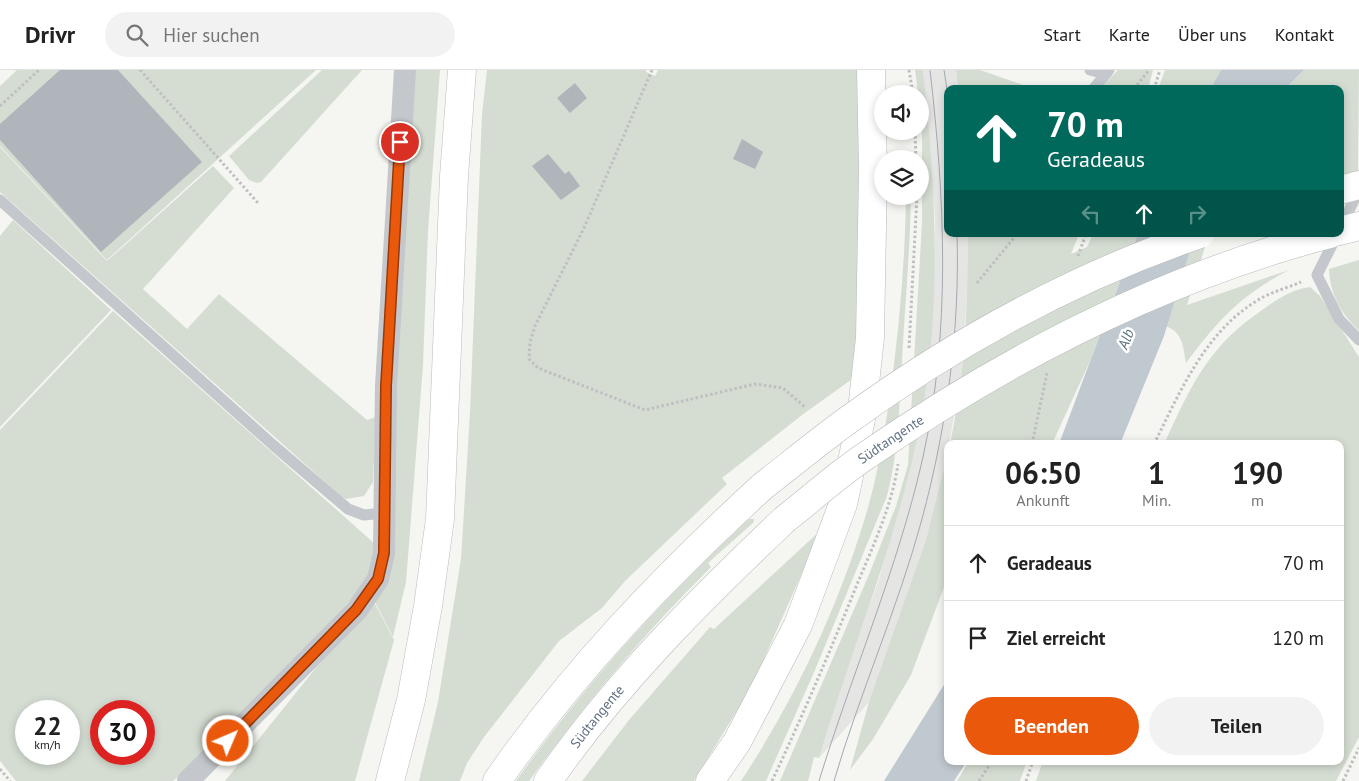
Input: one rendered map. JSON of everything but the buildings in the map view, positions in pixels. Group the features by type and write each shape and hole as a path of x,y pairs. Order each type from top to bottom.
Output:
{"main road":[{"path":"390,781 411,700 427,616 440,518 454,176 462,70"},
{"path":"710,781 737,742 798,625 843,504 860,419 870,338 873,170 871,70"},
{"path":"1344,189 1359,185"},
{"path":"1344,230 1359,226"},
{"path":"497,781 546,715 596,653 650,594 763,486 868,407 924,369 1014,316 1111,268 1192,237"},
{"name":"Südtangente","path":"548,781 578,741 641,665 706,594 784,520 862,458 947,402 1038,348 1135,301 1287,245 1318,237"}],"street":[{"path":"188,781 356,610 378,579 384,553 386,386 405,70"}],"lane":[{"path":"1090,70 1101,74 1109,71"},
{"path":"1097,85 1109,71"},
{"path":"1344,221 1359,190"},
{"path":"0,200 348,509 364,514 384,513"},
{"path":"1336,237 1317,275 1339,319 1359,340"}],"path":[{"path":"0,106 39,70"},
{"path":"140,70 258,204"},
{"path":"652,70 584,228 535,326 530,342 529,359 538,368 645,410 755,384 783,388 806,408"},
{"path":"909,70 912,85"},
{"path":"1137,85 1149,70"},
{"path":"1155,85 1160,70"},
{"path":"977,283 1015,237"},
{"path":"1156,440 1185,381 1221,330 1259,299 1317,275"},
{"path":"1033,440 1048,367"},
{"path":"1343,781 1359,748"},
{"path":"979,781 989,765"},
{"path":"1026,781 1032,765"},
{"path":"0,769 10,781"}],"shaded area":[{"path":"17,70 316,70 107,260 0,146 0,86"},
{"path":"322,70 362,70 261,182 257,183 249,180 229,156"},
{"path":"414,70 440,70 428,231 423,365 406,582 393,637 373,598 399,332"},
{"path":"487,70 646,70 646,72 655,76 658,70 863,70 855,377 802,415 722,478 727,484 625,581 602,608 559,641 484,737 467,763 460,781 419,781 438,702 461,559 470,413 482,114"},
{"path":"915,70 923,70 924,85 917,85"},
{"path":"923,70 956,70 958,85 944,85 944,237 968,237 968,283 961,378 950,440 944,440 942,482 926,540 886,659 869,702 819,758 838,695 879,579 900,505 925,396 935,219 929,140 929,85 924,85"},
{"path":"956,70 980,70 1023,85 958,85"},
{"path":"1118,70 1153,70 1149,85 1104,85"},
{"path":"1165,70 1221,70 1212,85 1159,85"},
{"path":"1304,70 1359,70 1358,171 1344,174 1344,85 1289,85"},
{"path":"929,130 935,273 930,355 916,442 893,533 819,758 814,757 808,781 780,781 868,577 896,506 908,465 922,205 929,205 929,150 922,150 922,140 929,140"},
{"path":"0,147 107,261 213,166 234,188 143,289 187,329 219,294 367,420 376,417 373,482 364,496 346,499 342,497 0,192"},
{"path":"906,205 911,205 899,411 894,463 887,496 815,670 766,781 741,781 780,718 814,651 843,582 867,511 880,454 890,396 899,321"},
{"path":"13,220 111,310 0,427 0,236"},
{"path":"968,237 1078,237 1071,254 1087,247 1092,237 1137,237 1090,361 1054,440 951,440 965,339"},
{"path":"1205,237 1208,237 1187,305 1289,270 1272,279 1244,299 1220,321 1186,363 1179,336 1166,326 1189,248"},
{"path":"1359,260 1359,331 1342,310 1334,295 1329,269"},
{"path":"1310,287 1320,296 1359,357 1359,737 1336,781 1036,781 1042,765 1344,765 1344,440 1166,440 1193,385 1215,352 1245,322 1276,301"},
{"path":"113,311 375,544 368,582 205,755 173,781 16,781 0,761 0,430"},
{"path":"944,469 944,587 911,675 873,739 850,770 869,702 926,540"},
{"path":"749,519 754,519 754,522 708,563 711,567 616,670 571,724 529,781 516,781 569,711 626,644 686,580"},
{"path":"821,530 752,686 694,781 582,781 629,720 710,627 714,629"},
{"path":"372,598 394,640 355,781 225,781"},
{"path":"967,765 1026,765 1020,781 957,781"}],"water":[{"path":"1221,70 1304,70 1289,85 1212,85"},
{"name":"Alb","path":"1137,237 1194,237 1164,336 1122,440 1061,440"},
{"path":"944,685 944,765 964,765 954,781 884,781"}],"tram line":[{"path":"819,781 901,539 923,457 932,409 938,361 943,264 939,167 930,70"},
{"path":"944,70 946,85"},
{"path":"834,781 855,715 902,585 931,484 945,413 954,342 957,237"}],"route":[{"path":"228,741 356,610 378,579 384,553 386,386 400,142"}]}
